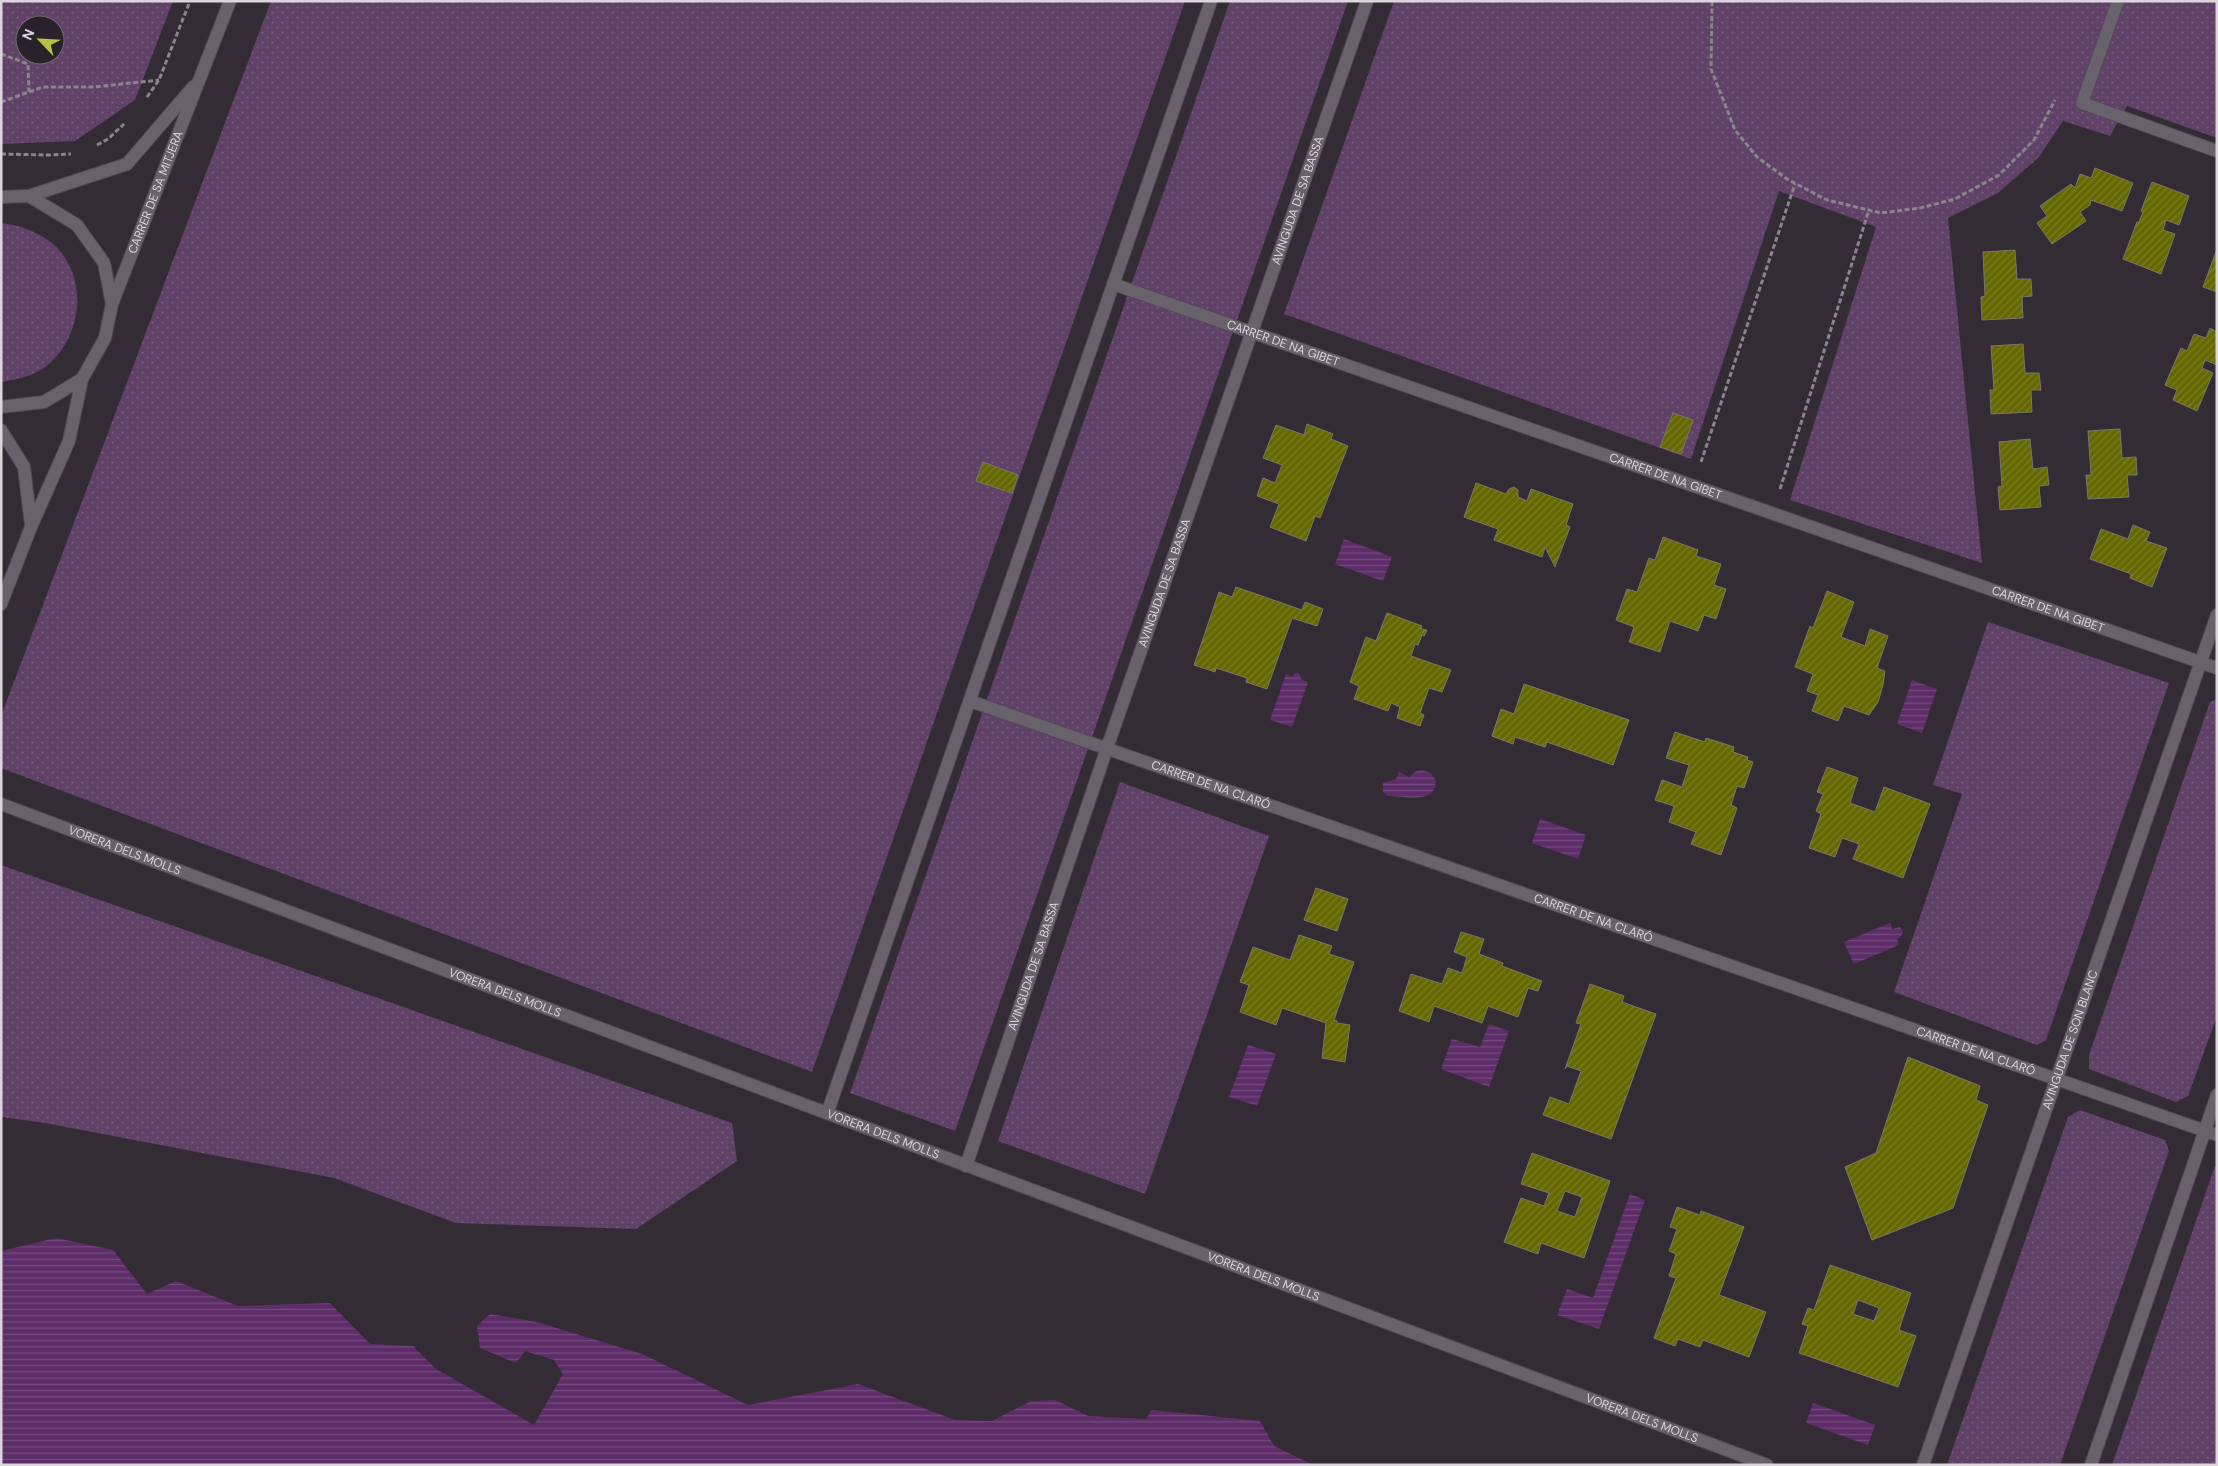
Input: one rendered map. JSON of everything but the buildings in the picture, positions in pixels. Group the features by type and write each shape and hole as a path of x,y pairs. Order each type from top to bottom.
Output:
{"street":[{"name":"CARRER DE SA MITJERA","path":"82,379 104,338 112,304 230,1"},
{"path":"828,1111 1211,1"},
{"name":"AVINGUDA DE SA BASSA","path":"966,1166 1107,748 1367,1"},
{"path":"2118,1 2082,103 2217,151"},
{"name":"CARRER DE SA MITJERA","path":"1,197 29,196 126,164 199,80"},
{"path":"29,196 77,225 104,263 112,304"},
{"name":"CARRER DE NA GIBET","path":"1113,284 2217,668"},
{"path":"1,407 44,402 82,379"},
{"path":"1,604 31,526 69,441 82,379"},
{"path":"1,430 24,467 31,526"},
{"name":"AVINGUDA DE SON BLANC","path":"1923,1465 2217,615"},
{"name":"CARRER DE NA CLARÓ","path":"970,701 2211,1133"},
{"name":"VORERA DELS MOLLS","path":"1,804 828,1111 966,1166 1767,1465"},
{"path":"2091,1465 2211,1133 2217,1095"}],"path":[{"path":"143,104 159,80 190,1"},
{"path":"1712,1 1711,69 1735,130 1757,157 1795,184 1827,200 1881,213 1920,208 1955,199 1999,175 2034,140 2057,95"},
{"path":"1,54 28,64 29,92"},
{"path":"1,102 43,87 94,87 164,80"},
{"path":"95,146 108,139 126,122"},
{"path":"1,154 73,154"},
{"path":"1693,486 1795,184"},
{"path":"1772,513 1869,210"}],"shaded area":[{"path":"1,1 173,1 135,100 75,141 1,144"},
{"path":"271,1 1185,1 812,1072 1,768 1,716"},
{"path":"1230,1 1348,1 955,1131 850,1093"},
{"path":"1394,1 2217,1 2217,138 2127,106 2110,136 2063,121 2039,157 1998,193 1948,218 1982,563 1790,500 1876,227 1779,191 1691,459 1284,314"},
{"path":"1,223 37,233 61,252 70,267 75,283 77,300 76,317 70,334 62,349 51,362 35,373 2,382"},
{"path":"1344,539 1392,557 1383,581 1335,564"},
{"path":"1988,622 2169,683 2046,1040 2037,1045 1894,992 1962,794 1933,785"},
{"path":"1295,673 1299,673 1302,680 1308,682 1292,727 1270,720 1286,674 1292,677"},
{"path":"1912,680 1937,689 1922,733 1897,724"},
{"path":"2217,699 2217,1016 2188,1096 2176,1102 2089,1069 2089,1055 2210,702"},
{"path":"1422,770 1431,773 1436,781 1434,789 1425,796 1410,798 1388,796 1383,792 1383,783 1396,779 1399,772 1409,777 1416,771"},
{"path":"1120,782 1269,836 1145,1194 998,1141"},
{"path":"1540,819 1586,835 1578,859 1532,843"},
{"path":"1,865 732,1123 737,1161 636,1229 456,1223 334,1178 45,1123 1,1117"},
{"path":"1890,923 1892,929 1900,927 1903,932 1901,937 1897,939 1899,945 1854,964 1844,942"},
{"path":"1489,1024 1509,1031 1489,1087 1441,1069 1452,1039 1480,1047"},
{"path":"1248,1045 1276,1054 1257,1106 1229,1097"},
{"path":"2080,1110 2165,1140 2169,1151 2060,1465 1947,1465 2068,1117"},
{"path":"2215,1166 2217,1167 2217,1465 2112,1465"},
{"path":"1630,1194 1645,1200 1599,1329 1557,1315 1567,1289 1593,1298"},
{"path":"56,1238 113,1250 147,1294 176,1281 238,1306 330,1303 370,1344 413,1346 436,1369 534,1425 563,1374 554,1360 525,1351 516,1363 480,1348 477,1326 490,1314 537,1322 642,1354 748,1405 858,1384 955,1420 992,1421 1031,1401 1055,1400 1088,1416 1146,1419 1152,1410 1260,1421 1274,1446 1313,1465 1,1465 1,1251"},
{"path":"1813,1403 1875,1425 1868,1445 1806,1423"}]}
